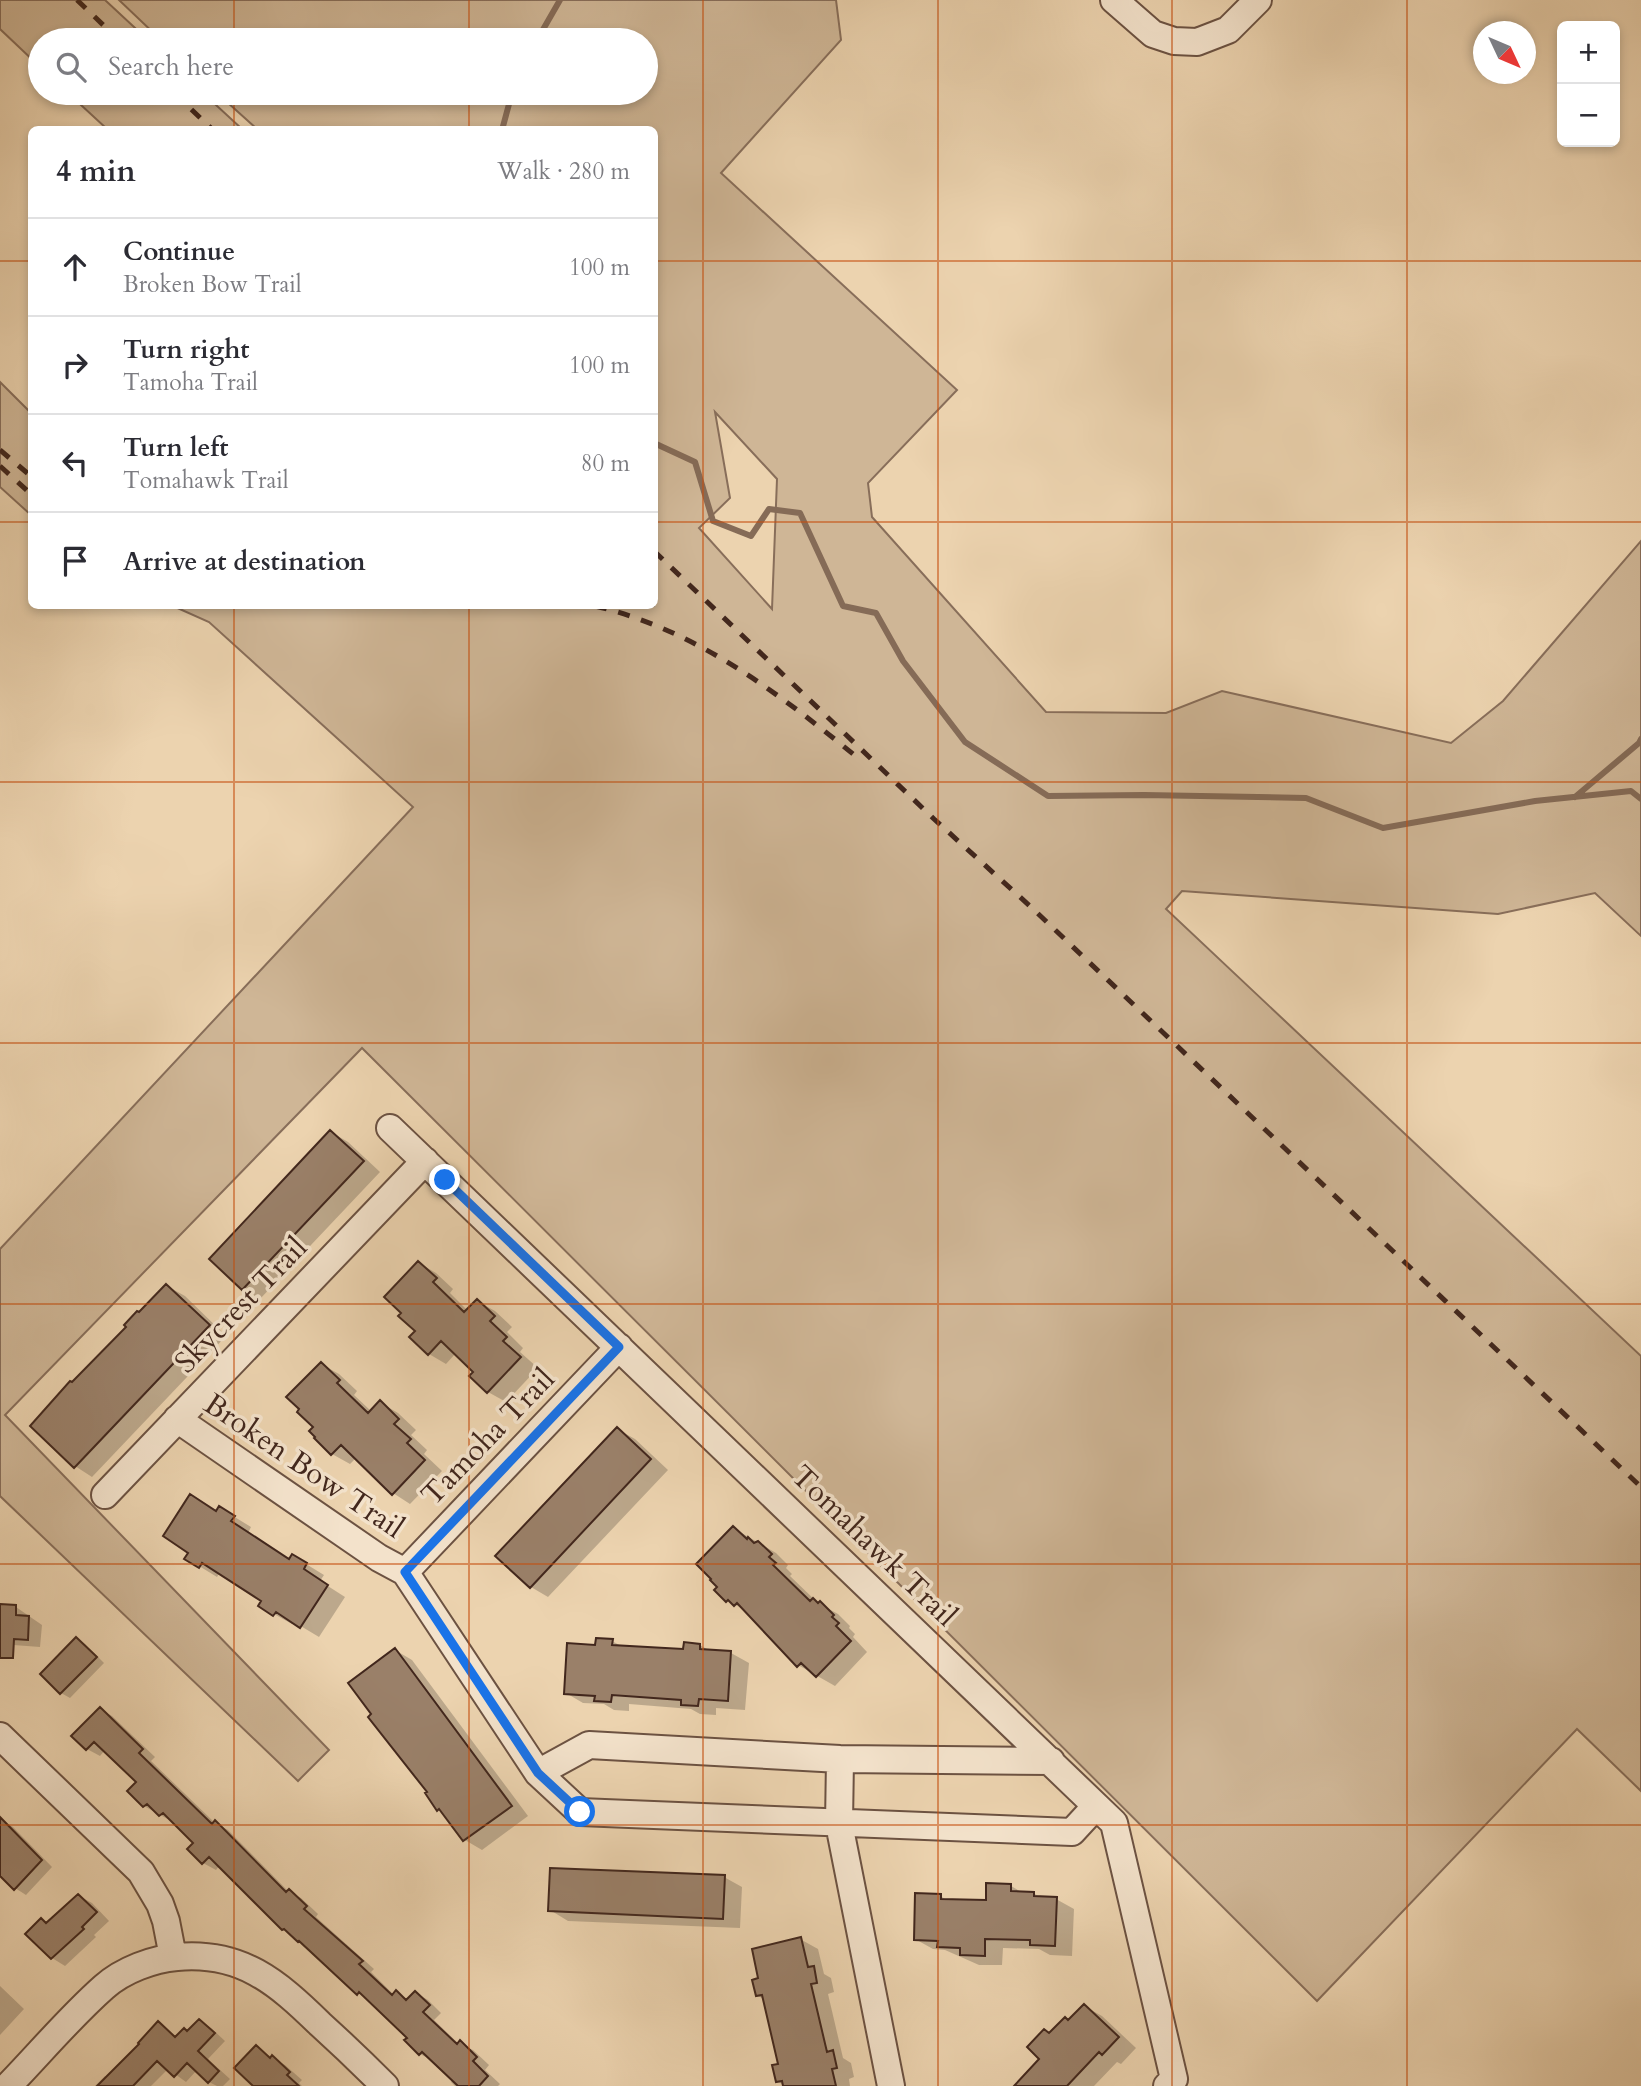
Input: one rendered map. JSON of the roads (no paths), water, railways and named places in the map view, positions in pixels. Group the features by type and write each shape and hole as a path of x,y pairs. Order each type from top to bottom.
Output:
{"street":[{"path":"1114,0 1153,34 1174,41 1197,42 1228,30 1258,0"},
{"name":"Tomahawk Trail","path":"390,1128 1114,1823 1174,2079 1167,2086"},
{"name":"Skycrest Trail","path":"105,1495 425,1161"},
{"name":"Tamoha Trail","path":"405,1572 619,1347"},
{"name":"Broken Bow Trail","path":"177,1419 379,1558 405,1572 538,1773 580,1812 1072,1832 1096,1806"},
{"path":"0,1736 127,1857 146,1879 166,1921 173,1957"},
{"path":"538,1773 589,1745 839,1759 1051,1761"},
{"path":"839,1759 839,1824 891,2086"},
{"path":"8,2086 105,1986 146,1964 173,1957 212,1957 258,1972 289,1994 385,2086"}],"waterway":[{"path":"544,28 560,0"},
{"path":"503,126 509,105"},
{"path":"658,445 695,462 713,521 751,536 769,509 800,513 843,606 876,613 903,661 965,742 1048,796 1306,798 1383,828 1535,801 1631,791 1641,799"},
{"path":"1575,797 1641,739"}],"railway":[{"path":"77,0 106,28"},
{"path":"187,105 209,126"},
{"path":"0,450 28,474"},
{"path":"0,466 28,491"},
{"path":"658,555 1641,1487"},
{"path":"605,609 668,631 735,667 798,710 858,758"}]}
